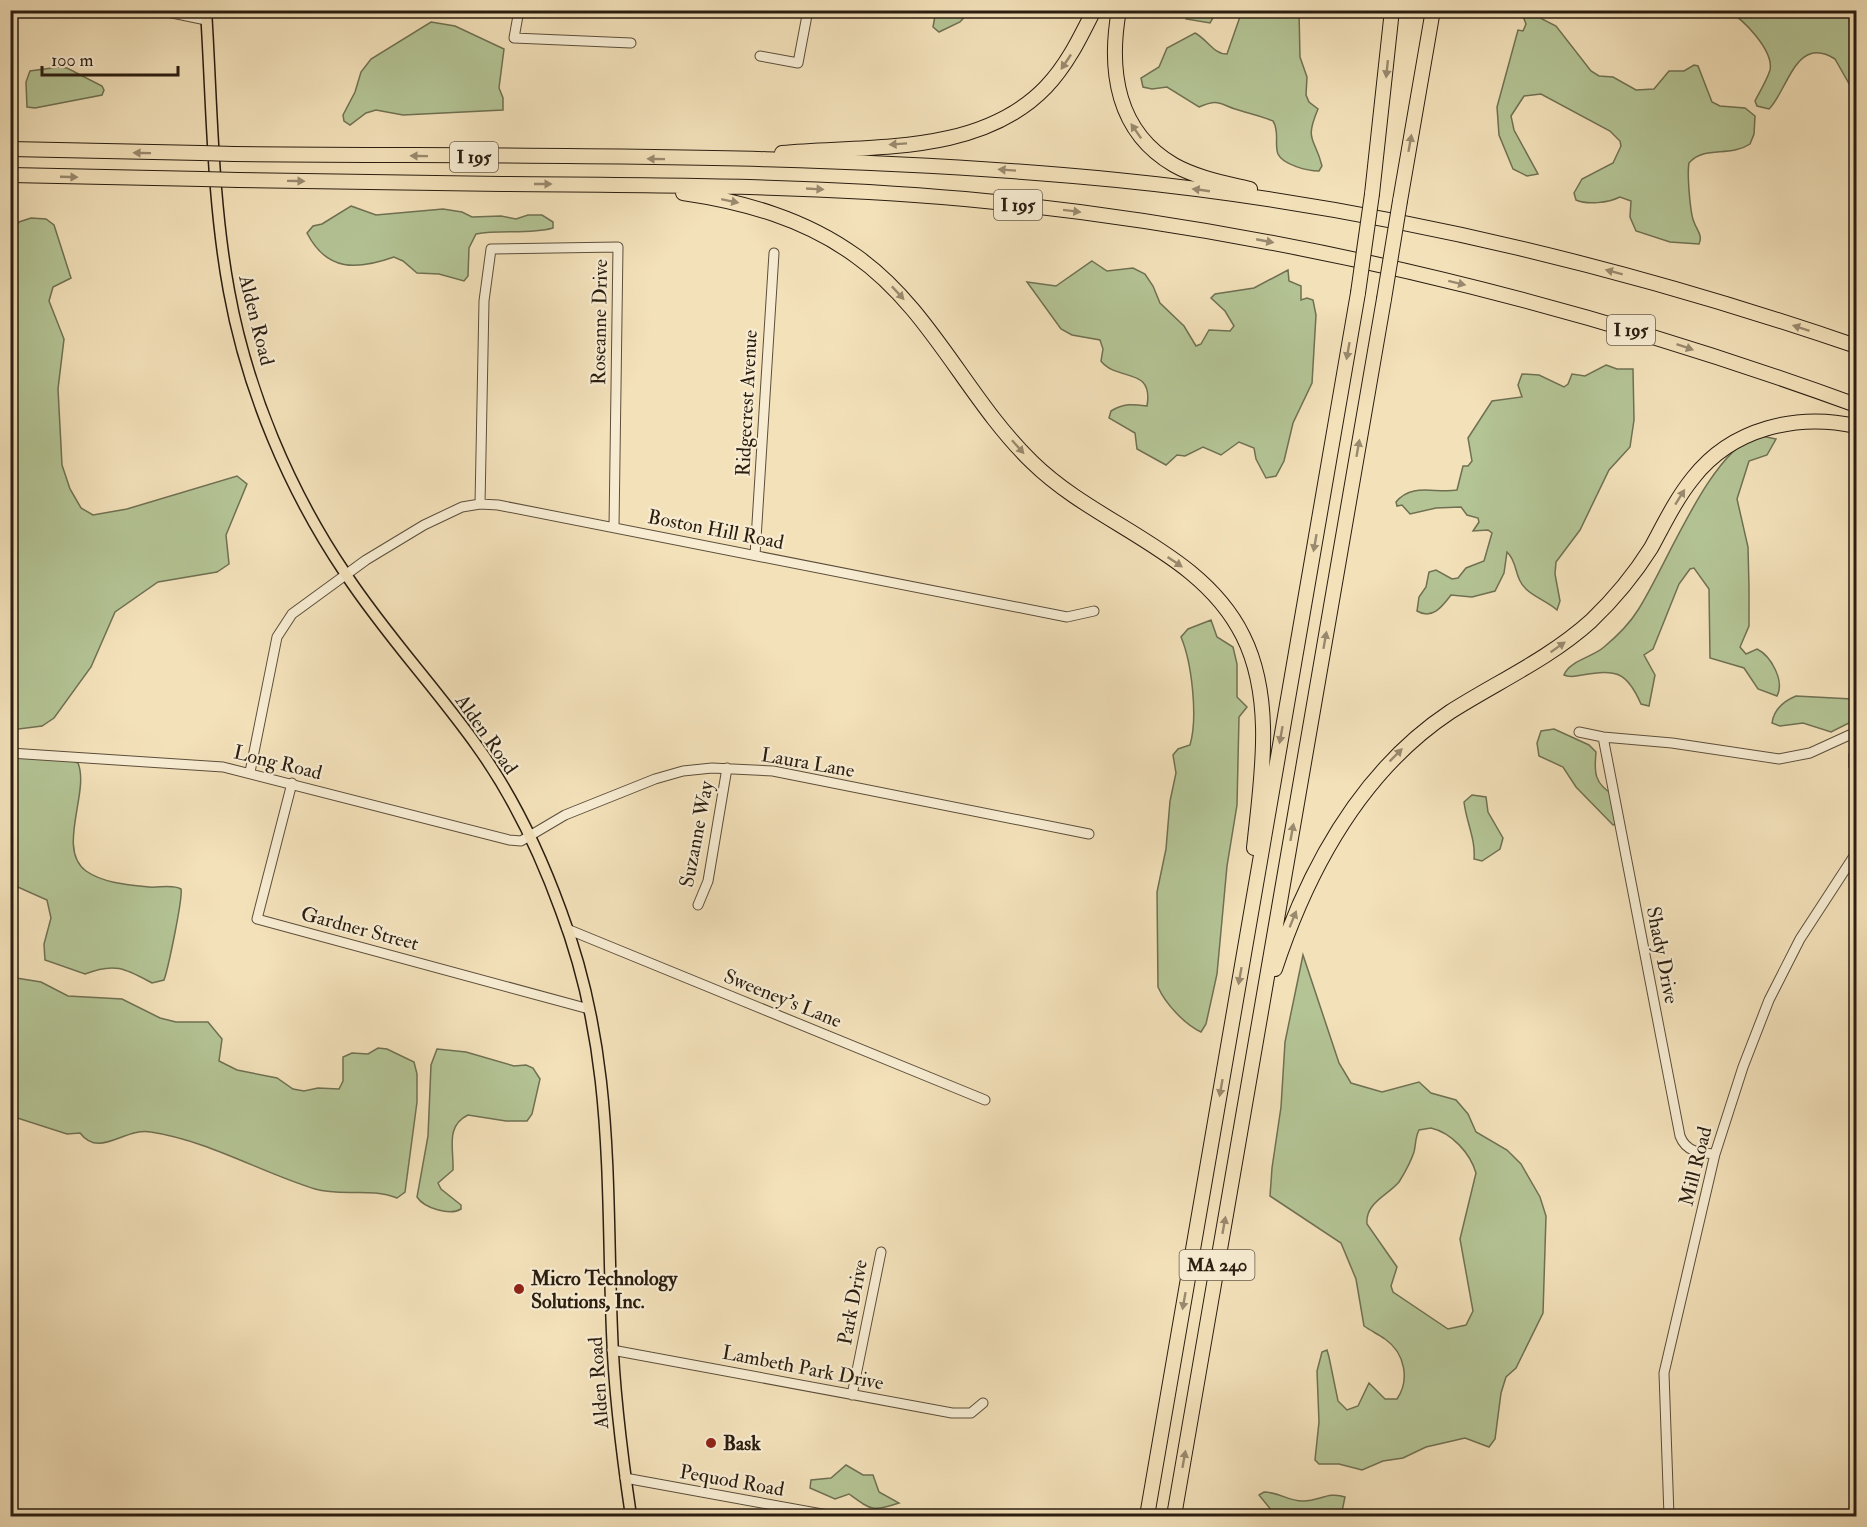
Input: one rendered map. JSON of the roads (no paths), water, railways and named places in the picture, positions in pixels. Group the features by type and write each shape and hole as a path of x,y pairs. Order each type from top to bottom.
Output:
{"highway":[{"path":"714,160 929,142 973,133 1011,115 1045,88 1070,56 1094,10"},
{"path":"1119,10 1114,57 1117,87 1126,114 1148,146 1174,165 1193,174 1342,212"},
{"path":"1250,922 1358,293 1372,194 1392,10"},
{"path":"1261,1014 1433,10"},
{"name":"I 195","path":"10,148 234,154 880,163 1024,172 1173,186 1441,229 1570,260 1738,308 1857,346"},
{"name":"I 195","path":"10,175 202,180 631,184 814,189 964,199 1069,211 1227,234 1381,264 1574,313 1674,343 1857,405"},
{"path":"631,184 711,197 759,208 819,232 856,256 902,296 1009,438 1033,463 1075,497 1184,568 1220,601 1237,624 1250,651 1258,680 1262,710 1250,922"},
{"path":"1261,1014 1288,932 1316,868 1362,795 1404,748 1435,723 1550,652 1590,622 1633,574 1688,484 1718,453 1750,435 1787,423 1825,421 1857,426"},
{"name":"MA 240","path":"1147,1516 1250,922"},
{"name":"MA 240","path":"1174,1516 1261,1014"}],"main road":[{"name":"Alden Road","path":"206,15 218,207 228,285 237,324 264,414 286,468 345,574 478,747 531,837 567,929 589,1009 600,1062 607,1120 612,1350 630,1516"}],"street":[{"path":"158,10 206,15"},
{"path":"519,10 514,38 631,42"},
{"path":"760,56 798,63 808,10"},
{"name":"Roseanne Drive","path":"480,504 483,301 491,249 618,247 614,527"},
{"name":"Ridgecrest Avenue","path":"755,555 774,253"},
{"name":"Boston Hill Road","path":"250,772 275,646 281,628 292,614 345,574 424,525 462,507 480,504 614,527 1067,617 1094,611"},
{"path":"1579,732 1783,759 1810,753 1857,732"},
{"name":"Shady Drive","path":"1604,737 1680,1136 1683,1144 1693,1150 1715,1154"},
{"name":"Long Road","path":"10,753 202,764 250,772 509,840 521,841 531,837"},
{"name":"Laura Lane","path":"531,837 565,815 655,779 683,771 727,768 773,771 1089,834"},
{"name":"Suzanne Way","path":"698,905 708,881 727,768"},
{"name":"Gardner Street","path":"292,783 257,919 589,1009"},
{"name":"Mill Road","path":"1669,1516 1664,1373 1715,1154 1746,1058 1779,980 1811,921 1857,853"},
{"name":"Sweeney's Lane","path":"567,929 985,1100"},
{"name":"Park Drive","path":"852,1395 881,1252"},
{"name":"Lambeth Park Drive","path":"612,1350 959,1414 971,1413 983,1403"},
{"name":"Pequod Road","path":"625,1478 833,1516"}],"place":[{"name":"Micro Technology Solutions, Inc.","path":"519,1289"},
{"name":"Bask","path":"711,1443"}]}
